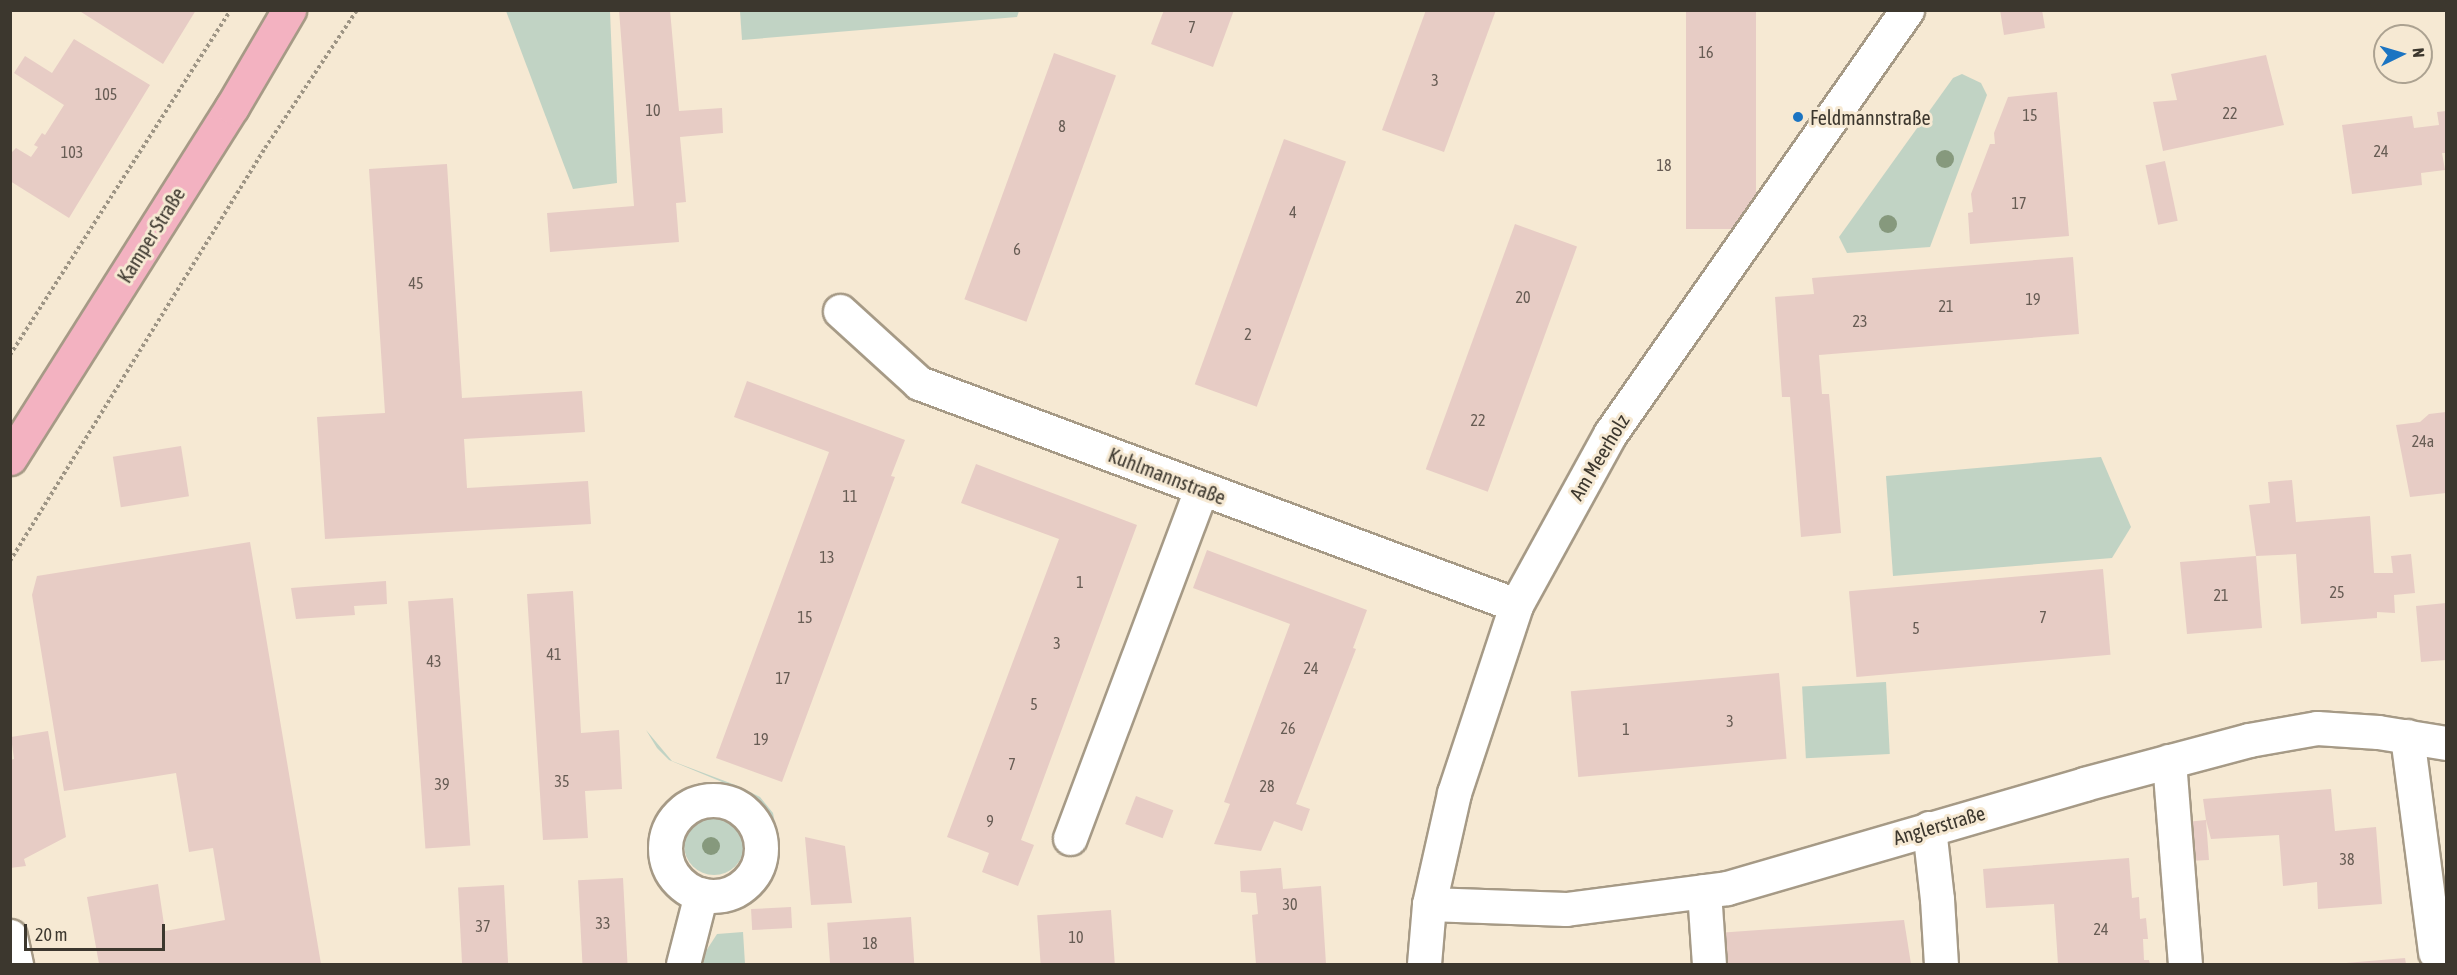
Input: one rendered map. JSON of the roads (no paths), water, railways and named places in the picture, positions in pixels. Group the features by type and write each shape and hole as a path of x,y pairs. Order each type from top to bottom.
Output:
{"main road":[{"name":"Kamper Straße","path":"10,458 232,107 289,10"}],"street":[{"name":"Am Meerholz","path":"1424,964 1429,904 1454,793 1516,605 1610,434 1907,10"},
{"name":"Kuhlmannstraße","path":"840,310 919,383 1516,605"},
{"path":"1070,838 1201,489"},
{"name":"Anglerstraße","path":"1429,904 1566,909 1727,888 1929,828 2169,761 2248,740 2317,728 2407,736 2446,743"},
{"path":"2407,736 2435,952"},
{"path":"2169,761 2185,964"},
{"path":"1929,828 1941,964"},
{"path":"1704,891 1708,964"},
{"path":"683,964 701,894"},
{"path":"10,936 16,964"}],"place":[{"name":"Feldmannstraße","path":"1798,117"}]}
